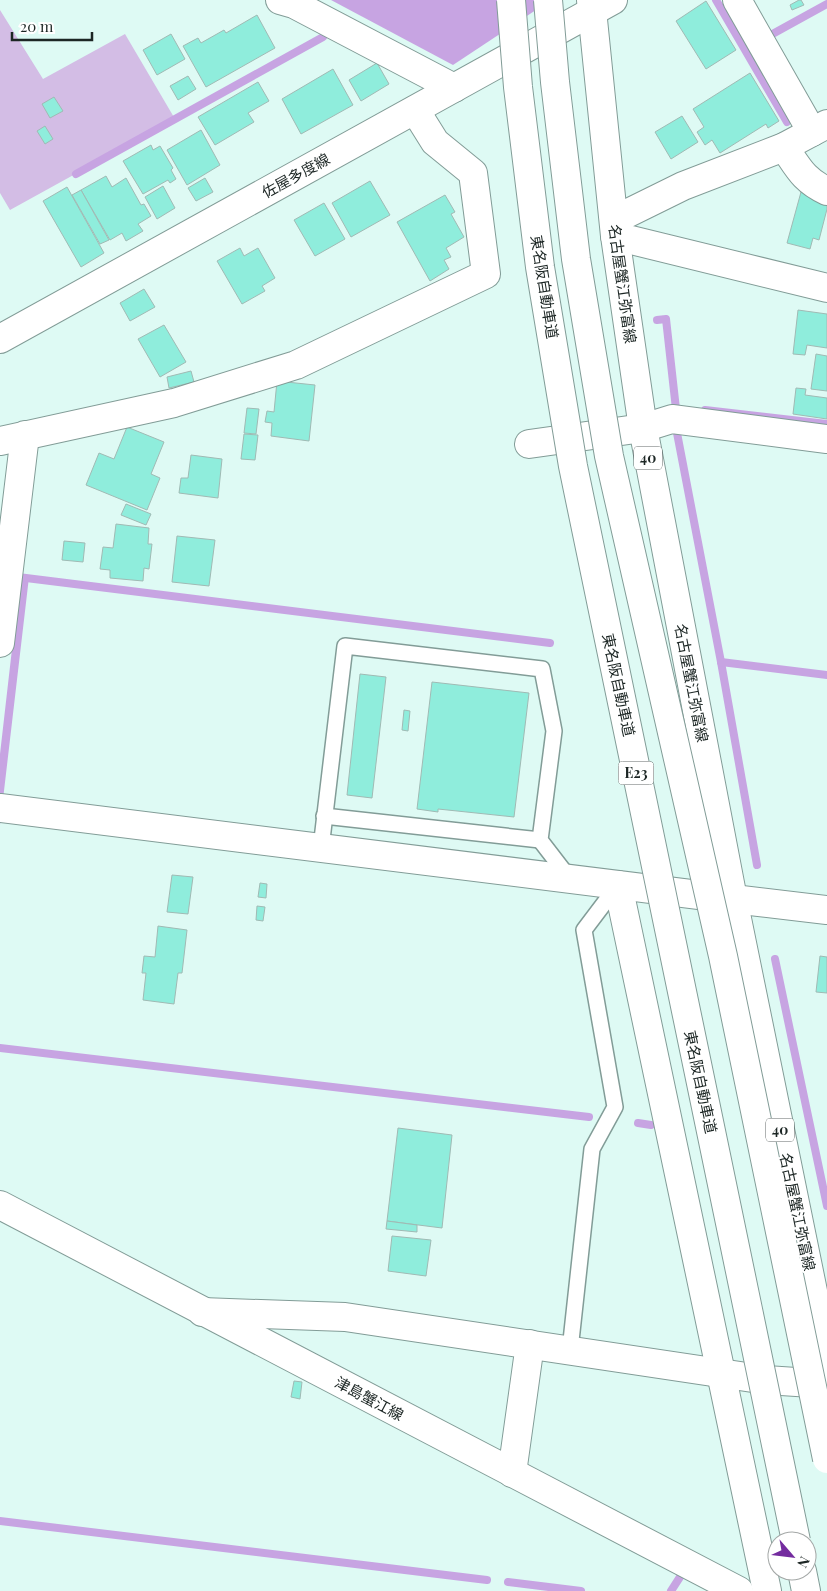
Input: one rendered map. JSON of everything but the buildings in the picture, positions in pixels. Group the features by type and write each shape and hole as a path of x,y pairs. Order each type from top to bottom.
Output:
{"main road":[{"path":"280,0 294,4 454,88"},
{"name":"東名阪自動車道","path":"512,0 518,87 540,266 573,466 794,1531"},
{"path":"548,0 555,82 576,259 609,456 723,956 827,1459"},
{"path":"615,228 683,186 784,146 819,128 737,0"},
{"name":"佐屋多度線","path":"0,339 454,88 599,4"},
{"name":"名古屋蟹江弥富線","path":"599,4 615,228 643,428 733,900 827,1360"},
{"path":"0,643 13,438 174,402 296,365 486,274 473,174 435,142 414,110"},
{"path":"784,146 805,178 827,191"},
{"path":"615,228 827,288"},
{"path":"529,444 643,428 672,419 827,439"},
{"path":"2,808 571,880 827,910"},
{"path":"618,885 767,1591"},
{"name":"津島蟹江線","path":"0,1205 739,1591"},
{"path":"202,1312 345,1317 766,1380 827,1384"},
{"path":"512,1473 530,1344"}],"lane":[{"path":"321,848 345,646 542,670 554,731 540,840 571,880"},
{"path":"324,816 540,840"},
{"path":"570,1350 592,1149 615,1107 584,930 618,885"}],"shaded area":[{"path":"331,0 551,0 453,65"},
{"path":"0,10 43,79 125,34 175,119 10,210 0,193"},
{"path":"18,575 29,577 0,825 0,754 20,579"}],"waterway":[{"path":"716,0 787,122"},
{"path":"767,37 827,4"},
{"path":"76,174 323,37"},
{"path":"657,320 666,319 676,409"},
{"path":"705,410 827,424"},
{"path":"677,433 721,662 757,865"},
{"path":"18,577 550,643"},
{"path":"721,662 827,675"},
{"path":"775,959 827,1206"},
{"path":"0,1048 589,1117"},
{"path":"638,1123 651,1125"},
{"path":"0,1521 487,1580"},
{"path":"671,1591 680,1577"},
{"path":"508,1582 581,1591"}]}
